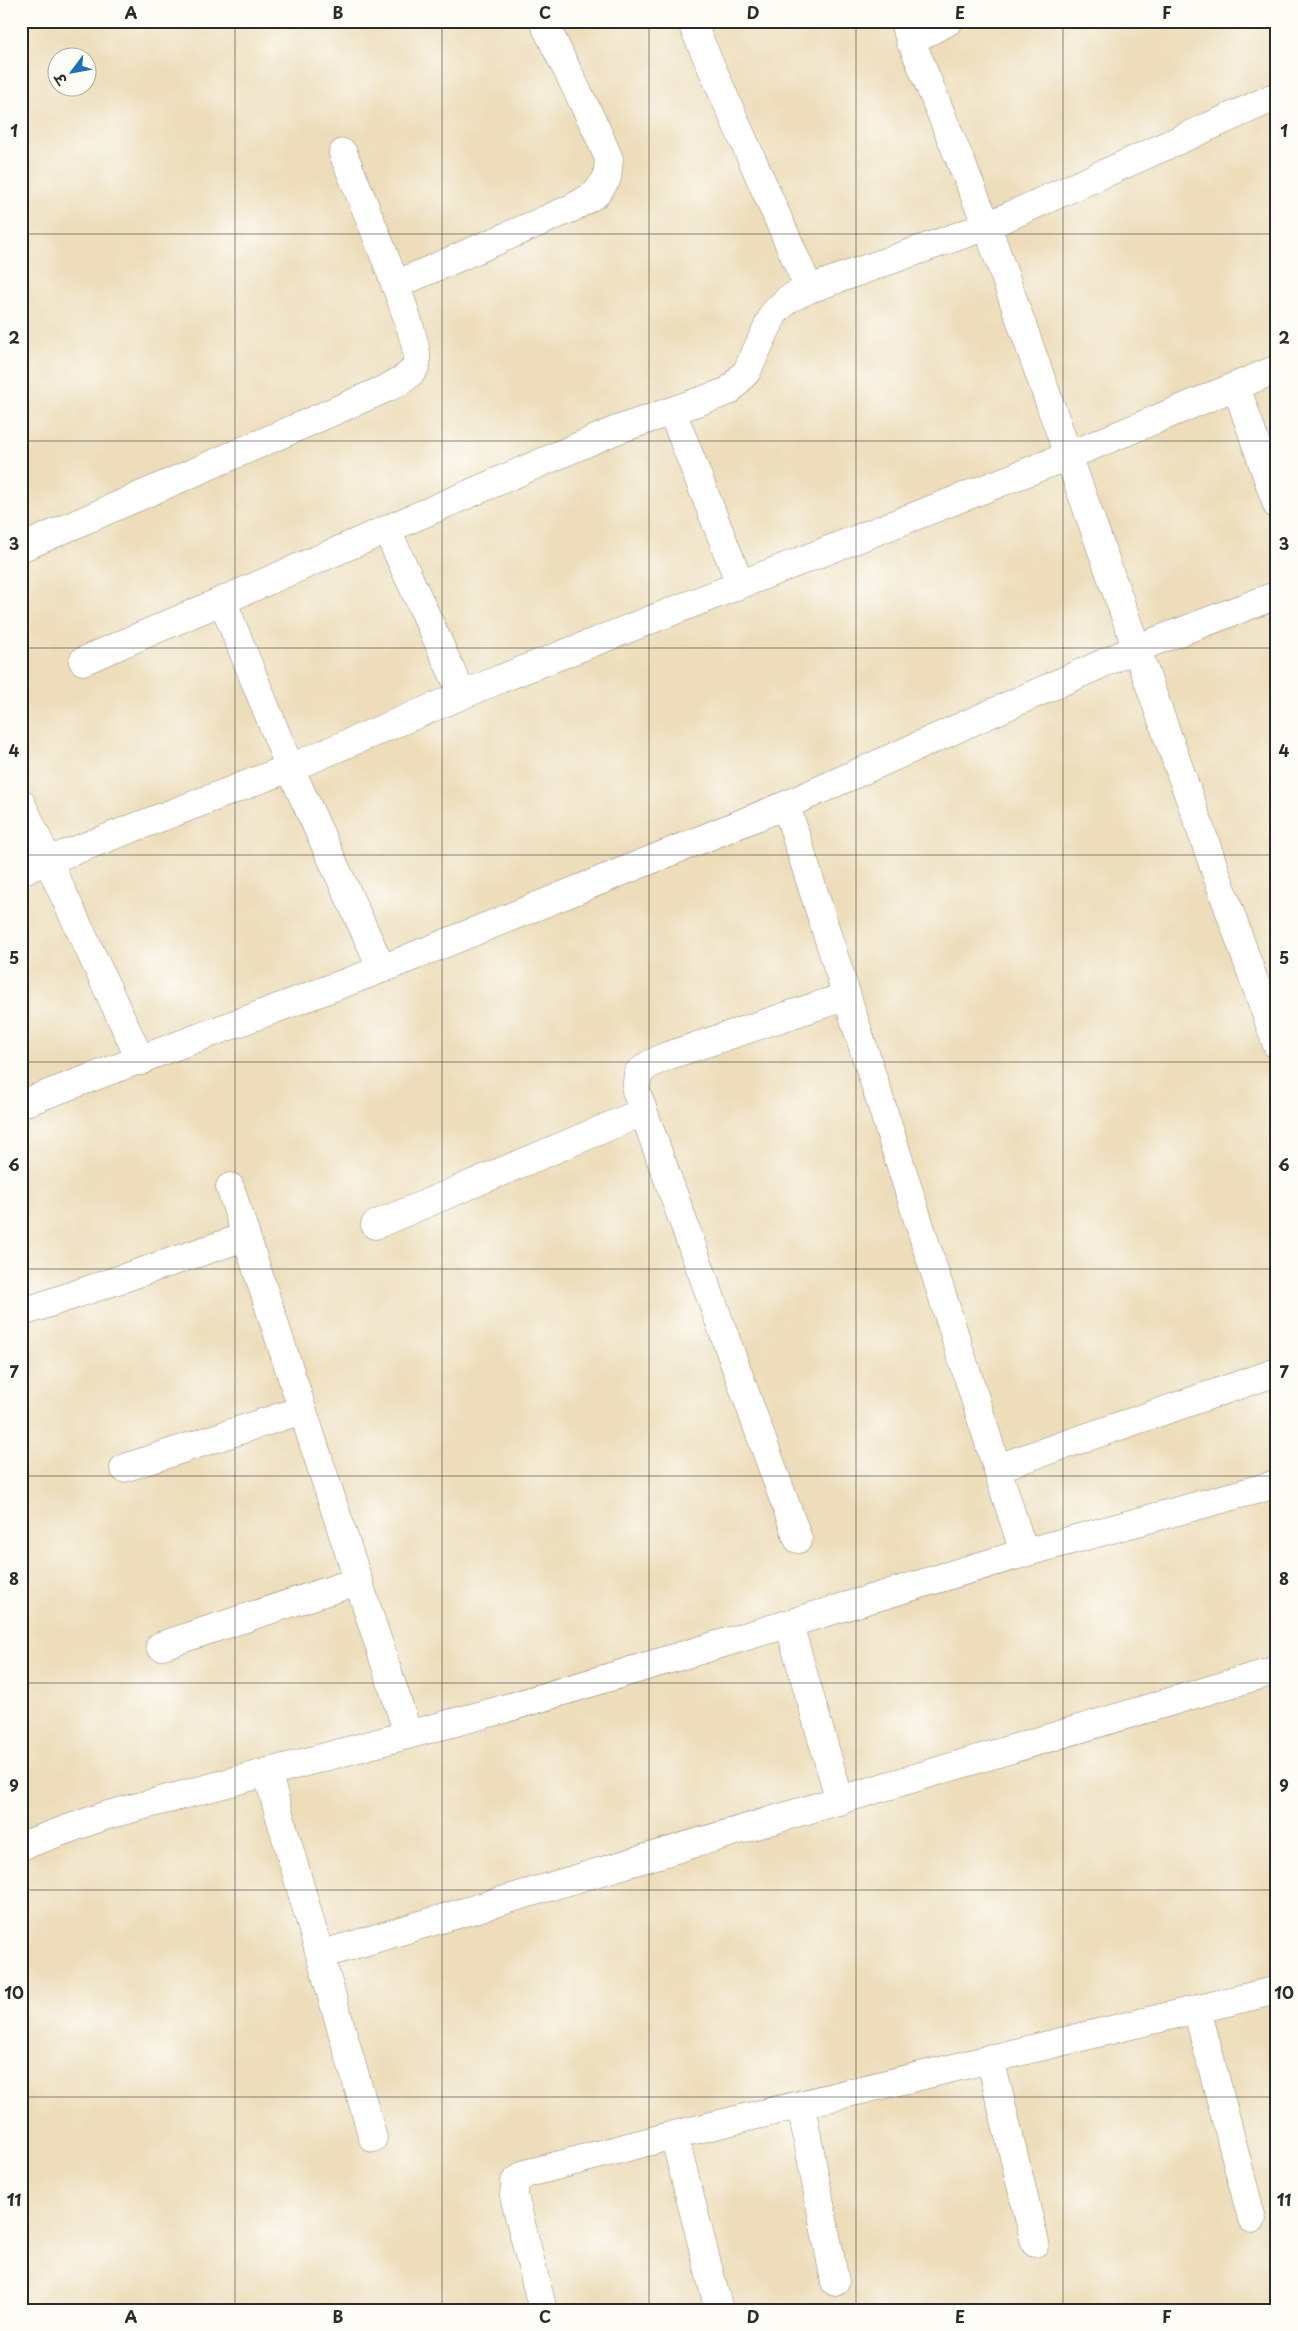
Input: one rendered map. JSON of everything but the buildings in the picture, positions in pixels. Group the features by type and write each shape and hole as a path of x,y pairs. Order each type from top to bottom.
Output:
{"street":[{"path":"395,285 572,208 596,194 607,178 609,160 597,131 542,21"},
{"path":"692,21 810,289"},
{"path":"949,21 907,31 986,226 1277,1045"},
{"path":"83,661 223,602 614,431 729,391 747,371 774,313 788,299 810,289 986,226 1277,96"},
{"path":"21,548 404,378 416,365 416,347 395,285 343,153"},
{"path":"21,872 290,768 462,694 1068,456 1277,369"},
{"path":"1236,386 1277,505"},
{"path":"672,411 740,584"},
{"path":"386,530 462,694"},
{"path":"21,1104 382,969 786,805 1136,649 1277,596"},
{"path":"223,602 290,768 382,969"},
{"path":"21,803 50,861 140,1061"},
{"path":"786,805 1024,1554"},
{"path":"798,1539 636,1092 638,1073 650,1064 668,1056 847,996"},
{"path":"375,1225 643,1112"},
{"path":"230,1187 408,1734"},
{"path":"26,1310 246,1237"},
{"path":"996,1468 1277,1372"},
{"path":"124,1468 302,1410"},
{"path":"21,1846 104,1816 506,1708 1024,1554 1277,1484"},
{"path":"160,1646 358,1581"},
{"path":"789,1624 840,1802"},
{"path":"320,1955 840,1802 1277,1670"},
{"path":"267,1772 373,2138"},
{"path":"543,2310 514,2196 515,2182 525,2174 541,2168 674,2135 1277,1990"},
{"path":"1197,2009 1252,2219"},
{"path":"990,2058 1035,2243"},
{"path":"801,2104 836,2282"},
{"path":"674,2135 719,2310"}]}
